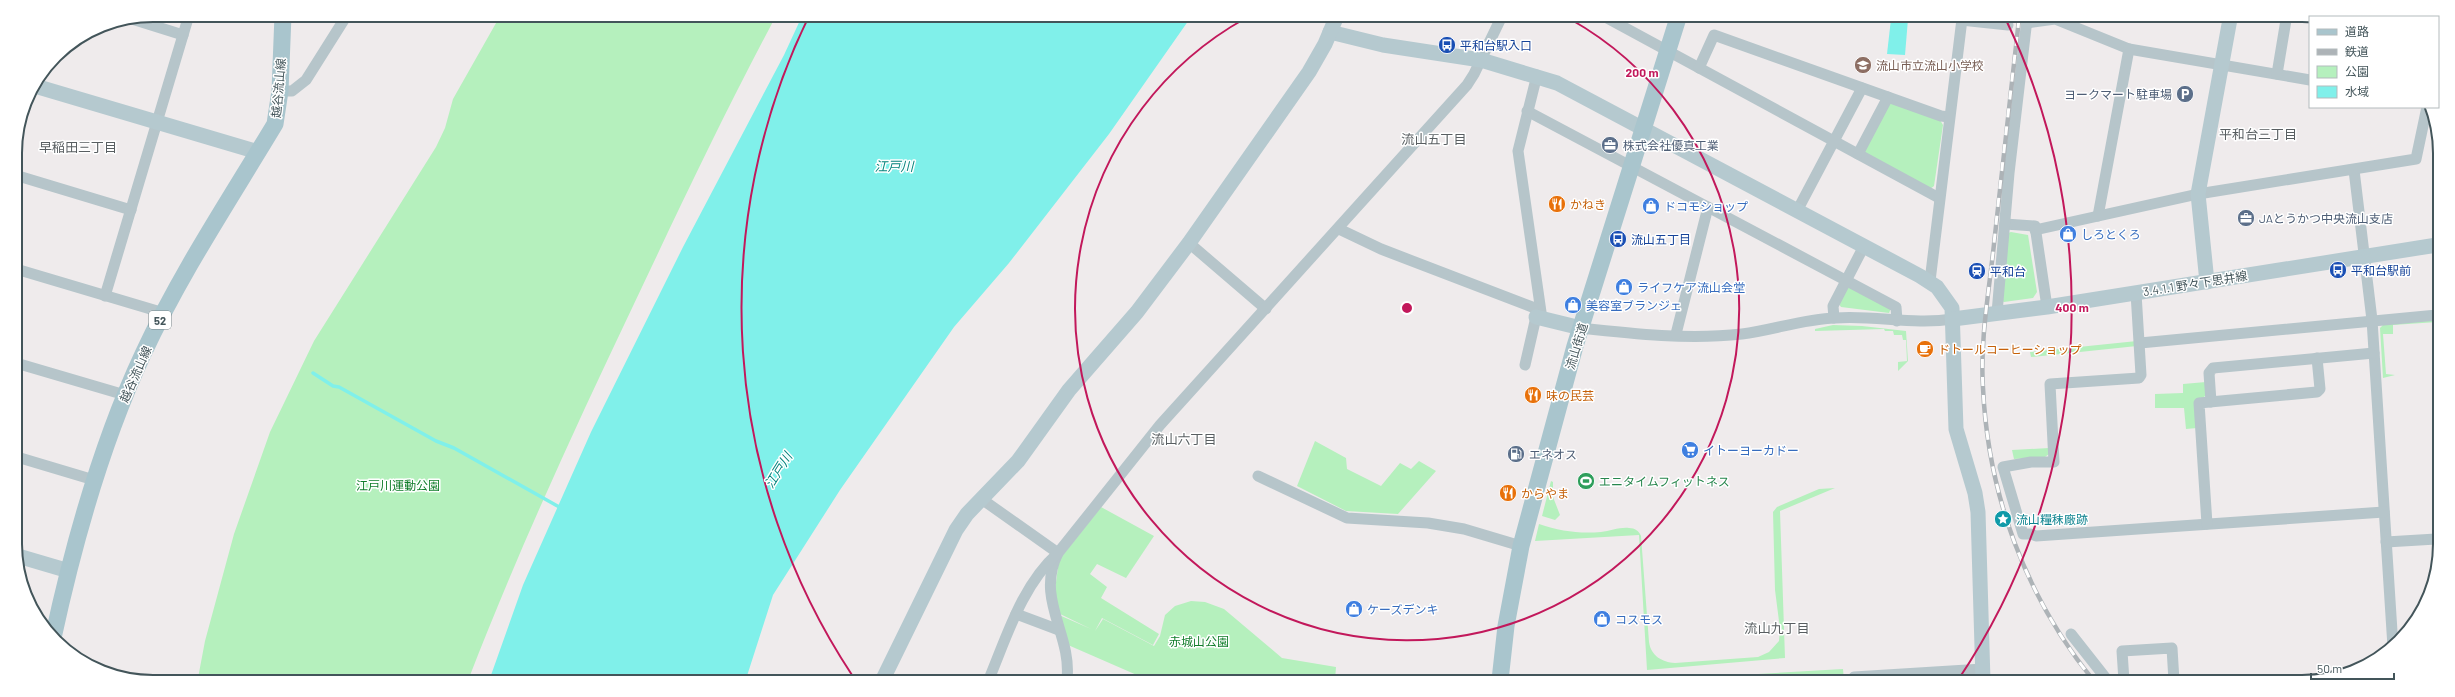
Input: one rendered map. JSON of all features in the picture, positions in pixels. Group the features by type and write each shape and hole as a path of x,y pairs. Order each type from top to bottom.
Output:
{"main road":[{"name":"越谷流山線","path":"54,630 94,480 125,395 164,313 275,124 280,91 283,22"},
{"name":"流山街道","path":"1501,675 1506,626 1521,546 1581,328 1666,50 1676,22"}],"street":[{"path":"142,22 183,35"},
{"path":"105,296 187,22"},
{"path":"280,91 292,91 306,80 343,22"},
{"path":"885,675 956,530 967,514 983,500 1018,461 1069,390 1122,331 1189,243 1309,72 1334,22"},
{"path":"991,675 1016,614 1037,574 1058,553 1160,425 1339,229 1426,129 1467,86 1499,22"},
{"path":"1614,22 1939,198"},
{"path":"1930,281 1962,22"},
{"path":"1985,22 2008,25"},
{"path":"1997,313 2027,22"},
{"path":"2029,22 2033,24 2040,22"},
{"path":"2064,22 2106,41 2129,49 2309,80"},
{"path":"2207,282 2198,194 2229,22"},
{"path":"2277,74 2286,22"},
{"path":"1330,32 1383,46 1481,60 1537,75 1581,94 1930,281 1946,298 1952,308 1956,429 1975,493 1978,512 1983,675"},
{"path":"1699,68 1714,35 1888,98 1941,116 1949,117"},
{"path":"2098,216 2129,49"},
{"path":"1525,365 1539,315 1518,151 1537,75"},
{"path":"39,87 258,152"},
{"path":"1797,210 1862,88"},
{"path":"1858,154 1888,98"},
{"path":"1527,111 1896,307 1897,321"},
{"path":"2035,230 2198,194 2416,159 2426,111"},
{"path":"2354,170 2372,320 2392,639"},
{"path":"22,178 131,210"},
{"path":"1676,334 1708,207"},
{"path":"2005,224 2035,226 2047,307"},
{"path":"1339,229 1539,315 1581,328 1613,332 1741,334 1834,318 1867,318 1933,322 1953,319"},
{"path":"1189,243 1266,309"},
{"path":"1834,318 1834,306 1864,246"},
{"name":"3.4.1.1 野々下思井線","path":"1953,319 2047,307 2433,246"},
{"path":"22,271 164,313"},
{"path":"2136,293 2141,374 2136,380 2050,384 2054,462 2031,462 2004,467 2023,534 2031,534 2036,536 2384,512"},
{"path":"2140,343 2433,315"},
{"path":"2212,402 2209,373 2213,368 2374,353"},
{"path":"2207,524 2199,403 2318,392 2320,389 2317,358"},
{"path":"22,365 125,395"},
{"path":"22,458 94,480"},
{"path":"1258,476 1347,518 1428,523 1464,529 1521,546"},
{"path":"983,500 1058,553"},
{"path":"2386,542 2433,539"},
{"path":"1058,553 1050,577 1050,597 1068,664 1067,675"},
{"path":"23,557 69,571"},
{"path":"1016,614 1059,630"},
{"path":"2071,634 2103,675"},
{"path":"2124,675 2122,651 2172,648 2174,675"}],"green space":[{"name":"江戸川運動公園","path":"497,22 773,22 703,160 590,398 507,583 470,675 199,675 205,641 234,534 270,432 314,341 436,147 445,128 453,99"},
{"path":"1892,103 1940,120 1943,125 1934,186 1930,189 1865,154 1864,149 1888,105"},
{"path":"2011,232 2028,235 2037,292 2033,298 2004,302 2000,300 2008,233"},
{"path":"1851,287 1891,308 1889,313 1841,307 1839,304 1847,288"},
{"path":"2433,319 2433,322 2393,325 2393,334 2383,334 2386,374 2395,375 2383,378 2380,328 2384,324"},
{"path":"1833,325 1862,326 1906,331 1908,361 1898,371 1898,362 1907,361 1906,340 1903,340 1902,335 1894,335 1893,331 1885,331 1884,329 1815,331 1815,329"},
{"path":"2137,341 2137,346 2031,357 2030,352"},
{"path":"2206,382 2207,394 2203,398 2197,428 2186,429 2184,408 2155,408 2155,394 2183,393 2183,384"},
{"path":"1315,441 1346,458 1347,469 1381,486 1400,463 1411,469 1419,461 1436,471 1398,514 1346,511 1297,486"},
{"path":"2049,448 2049,454 2045,457 2014,459 2012,450"},
{"path":"1551,481 1553,482 1553,497 1560,515 1555,520 1542,516"},
{"path":"1835,488 1780,511 1785,658 1647,670 1639,535 1535,541 1539,524 1562,530 1593,533 1626,528 1635,529 1641,536 1649,642 1655,655 1662,660 1675,663 1758,657 1769,652 1779,641 1780,629 1775,590 1773,512 1777,507 1819,489"},
{"name":"赤城山公園","path":"1101,507 1154,536 1126,578 1097,564 1090,574 1107,587 1101,598 1159,634 1153,645 1102,618 1095,631 1103,619 1154,646 1160,636 1165,615 1175,606 1191,601 1205,602 1224,609 1282,658 1336,667 1335,675 1137,675 1068,645 1059,615 1091,629 1058,613 1054,597 1059,560"},
{"path":"1843,669 1844,675 1758,675"}],"water":[{"name":"江戸川","path":"799,22 1187,22 1109,134 1009,263 954,327 840,490 773,595 747,675 491,675 523,585 591,432 683,247 784,55"},
{"path":"1891,22 1908,22 1905,55 1887,54"}],"waterway":[{"path":"313,373 333,386 339,387 436,441 454,448 561,508"}],"railway":[{"path":"2019,22 1984,338 1982,371 1986,428 2002,506 2015,544 2030,580 2070,649 2090,675"}],"place":[{"name":"平和台駅入口","path":"1447,45"},
{"name":"流山市立流山小学校","path":"1863,65"},
{"name":"ヨークマート駐車場","path":"2185,94"},
{"name":"株式会社優真工業","path":"1610,145"},
{"name":"かねき","path":"1557,204"},
{"name":"ドコモショップ","path":"1651,206"},
{"name":"JAとうかつ中央流山支店","path":"2246,218"},
{"name":"しろとくろ","path":"2068,234"},
{"name":"流山五丁目","path":"1618,239"},
{"name":"平和台駅前","path":"2338,270"},
{"name":"平和台","path":"1977,271"},
{"name":"ライフケア流山会堂","path":"1624,287"},
{"name":"美容室ブランジェ","path":"1573,305"},
{"name":"ドトールコーヒーショップ","path":"1925,349"},
{"name":"味の民芸","path":"1533,395"},
{"name":"イトーヨーカドー","path":"1690,450"},
{"name":"エネオス","path":"1516,454"},
{"name":"エニタイムフィットネス","path":"1586,481"},
{"name":"からやま","path":"1508,493"},
{"name":"流山糧秣廠跡","path":"2003,519"},
{"name":"ケーズデンキ","path":"1354,609"},
{"name":"コスモス","path":"1602,619"}],"district":[{"name":"平和台三丁目","path":"2258,134"},
{"name":"流山五丁目","path":"1434,139"},
{"name":"早稲田三丁目","path":"78,147"},
{"name":"流山六丁目","path":"1184,439"},
{"name":"流山九丁目","path":"1777,628"}]}
